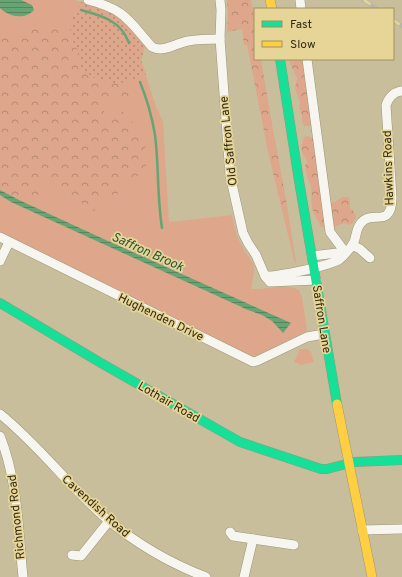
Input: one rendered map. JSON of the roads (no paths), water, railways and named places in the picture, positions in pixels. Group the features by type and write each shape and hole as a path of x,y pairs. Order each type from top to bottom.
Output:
{"main road":[{"name":"Saffron Lane","path":"280,60 324,334 348,464 372,577"},
{"name":"Lothair Road","path":"0,303 104,365 240,442 321,469 354,462 402,460"}],"street":[{"path":"88,0 106,5 119,12 130,20 152,47 156,49 162,49 186,41 220,39"},
{"name":"Old Saffron Lane","path":"220,0 222,10 220,39 230,175 243,233 256,255 265,276"},
{"path":"308,60 330,232 345,252 312,256"},
{"name":"Hawkins Road","path":"314,268 340,259 352,245 361,222 366,219 387,215 392,208 386,105 388,100 394,94 402,91"},
{"name":"Hughenden Drive","path":"0,237 253,362 307,337 324,334"},
{"path":"0,261 9,242"},
{"path":"352,245 360,249 370,258"},
{"path":"265,276 274,276 314,268"},
{"path":"265,276 270,282 273,283 316,280"},
{"name":"Cavendish Road","path":"0,414 32,443 64,477 109,520 158,556 182,568 206,577"},
{"name":"Richmond Road","path":"0,436 11,467 15,489 23,577"},
{"path":"72,555 81,556 109,520"},
{"path":"362,530 402,529"},
{"path":"230,532 233,536 294,545"},
{"path":"244,577 253,539"}],"waterway":[{"path":"81,10 104,17 116,24 126,36 129,43"},
{"path":"140,82 149,108 155,135 159,205 162,228"},
{"name":"Saffron Brook","path":"143,259 151,252"}],"railway":[{"path":"364,0 376,8"},
{"path":"394,21 402,26"}]}
